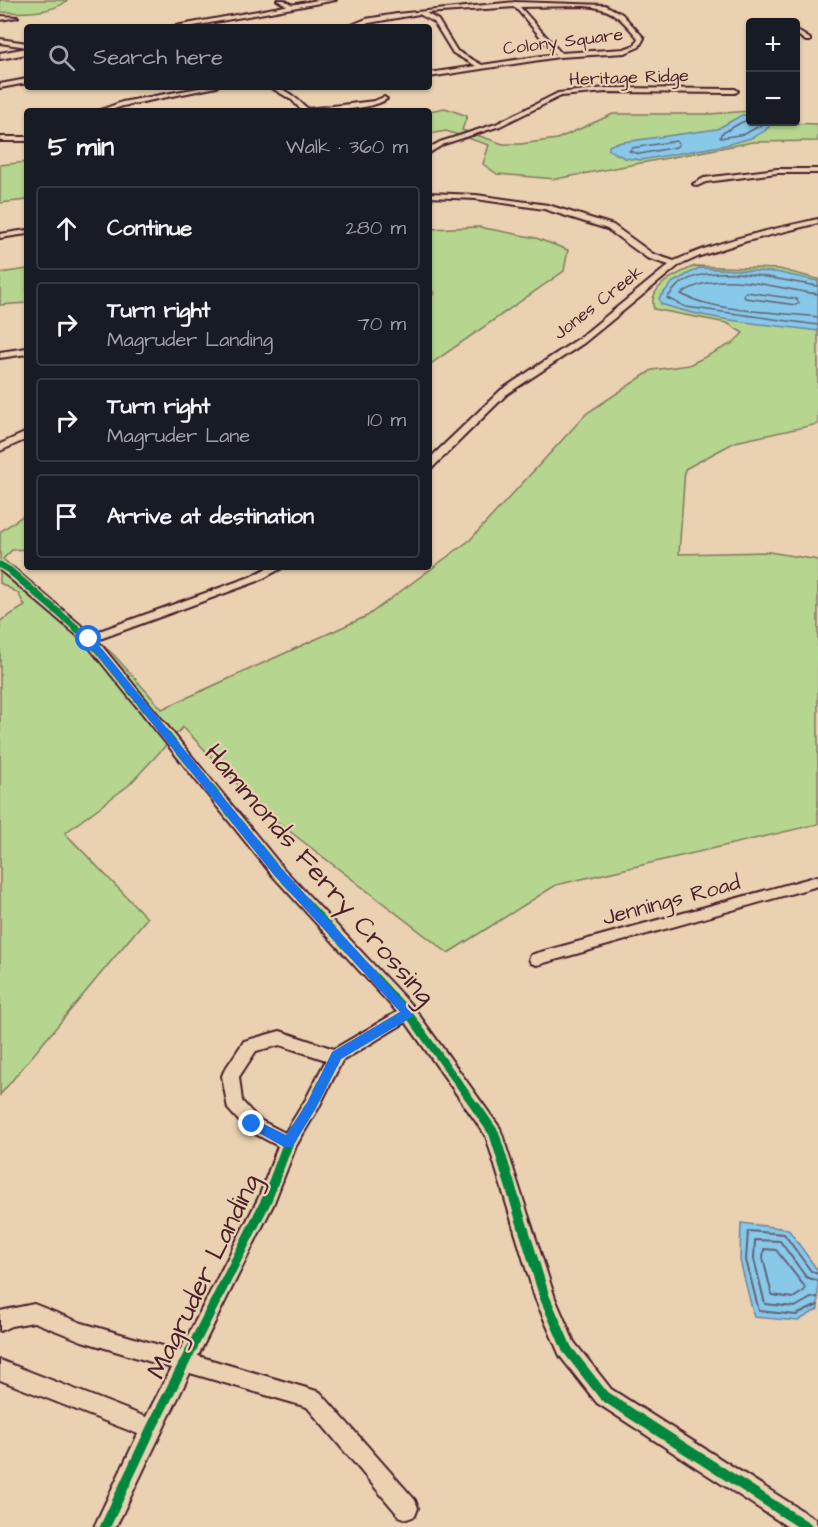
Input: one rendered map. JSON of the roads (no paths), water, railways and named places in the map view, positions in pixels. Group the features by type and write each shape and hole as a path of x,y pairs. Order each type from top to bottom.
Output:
{"main road":[{"path":"191,24 332,0"},
{"path":"0,56 24,51"}],"street":[{"path":"280,0 291,6"},
{"name":"Colony Square","path":"355,24 454,7 564,1 593,3 614,9 641,38 637,46 625,51 559,55 432,74"},
{"path":"515,4 559,55"},
{"path":"419,12 436,21 454,52 480,66"},
{"path":"0,18 15,16"},
{"path":"800,35 808,40"},
{"path":"0,41 14,43 24,50"},
{"path":"0,86 24,82"},
{"path":"109,108 198,90"},
{"path":"278,90 294,99 303,108"},
{"name":"Heritage Ridge","path":"432,149 442,142 506,122 560,94 606,90 735,91"},
{"path":"332,108 375,103 384,99"},
{"path":"0,139 24,139"},
{"path":"698,184 704,180 750,173 818,171"},
{"path":"432,195 476,197 545,207 610,227 650,256 675,264"},
{"name":"Jones Creek","path":"432,462 504,392 581,341 675,264 697,254 744,239 818,221"},
{"path":"0,236 24,232"},
{"path":"0,355 24,351"},
{"path":"0,448 24,436"},
{"name":"Hammonds Ferry Crossing","path":"0,566 16,576 89,639 278,872 408,1013 494,1133 545,1298 567,1349 604,1396 807,1527"},
{"path":"89,639 254,579 272,570"},
{"name":"Jennings Road","path":"537,959 818,881"},
{"path":"288,1143 252,1124 234,1104 230,1076 250,1046 280,1038 336,1056 408,1013"},
{"name":"Magruder Landing","path":"105,1527 151,1429 267,1199 288,1143 312,1104 336,1056"},
{"path":"0,1322 7,1317 34,1312 82,1332 313,1399 407,1508"},
{"path":"0,1370 151,1429"}],"water":[{"path":"742,115 746,115 746,126 769,126 751,138 726,145 641,160 625,158 609,150 609,146 616,143 717,129"},
{"path":"699,268 776,272 818,281 818,331 719,318 661,304 659,298 673,282"},
{"path":"741,1223 788,1229 818,1271 818,1309 798,1321 754,1317 740,1260"}]}
